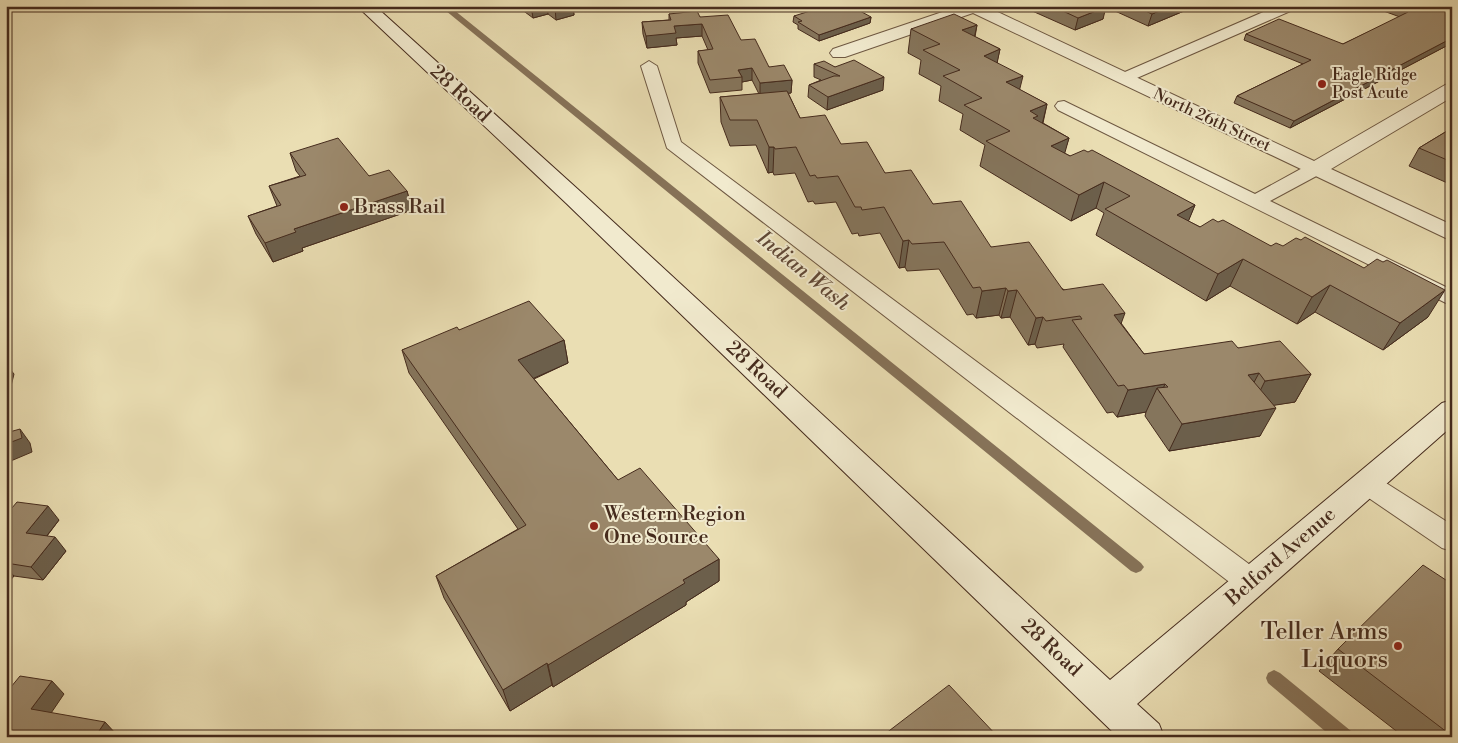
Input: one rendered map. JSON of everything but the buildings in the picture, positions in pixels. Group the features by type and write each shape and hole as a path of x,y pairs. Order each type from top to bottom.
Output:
{"street":[{"name":"28 Road","path":"365,6 574,198 1145,737"},
{"name":"North 26th Street","path":"974,7 1452,234"},
{"path":"839,53 974,7"},
{"path":"1314,169 1452,89"},
{"name":"Belford Avenue","path":"1110,704 1452,410"}],"lane":[{"path":"1124,78 1290,6"},
{"path":"649,66 674,144 1251,582"},
{"path":"1064,106 1452,299"},
{"path":"1256,201 1314,169"},
{"path":"1366,483 1452,540"}],"waterway":[{"name":"Indian Wash","path":"444,6 1136,567"},
{"name":"Indian Wash","path":"1274,678 1345,737"}],"place":[{"name":"Eagle Ridge Post Acute","path":"1322,84"},
{"name":"Brass Rail","path":"344,207"},
{"name":"Western Region One Source","path":"594,526"},
{"name":"Teller Arms Liquors","path":"1398,646"}]}
